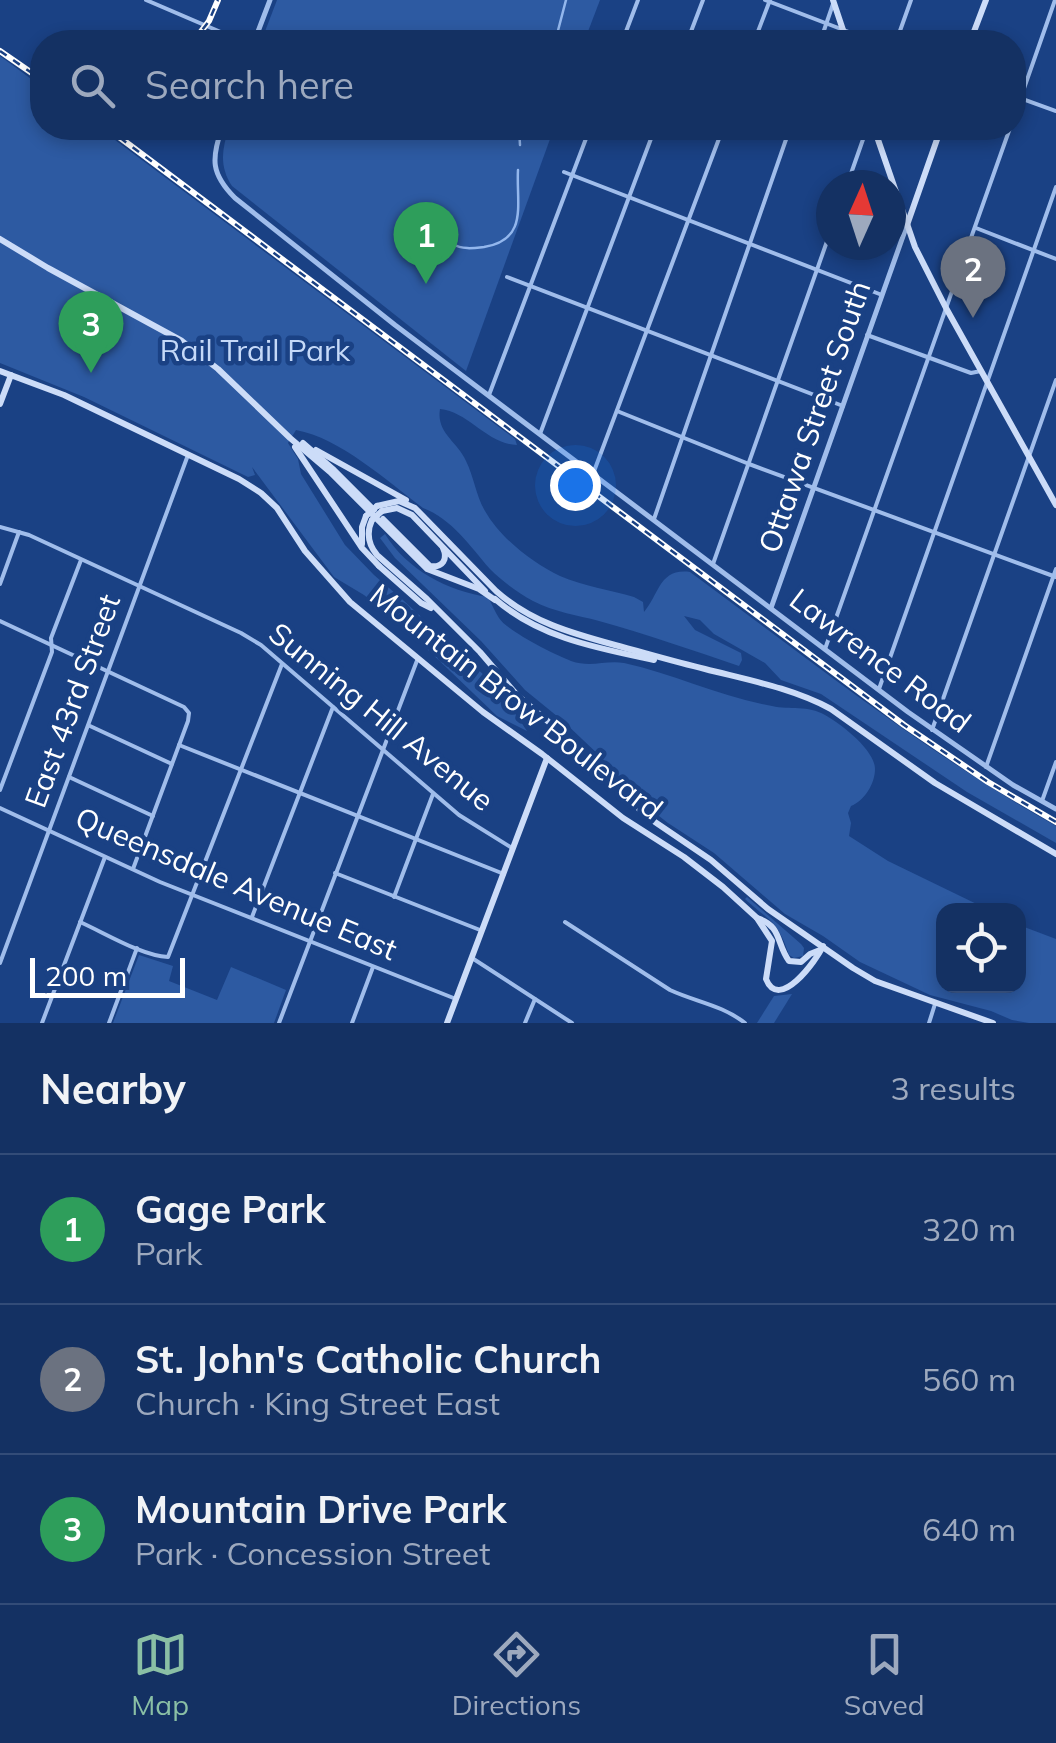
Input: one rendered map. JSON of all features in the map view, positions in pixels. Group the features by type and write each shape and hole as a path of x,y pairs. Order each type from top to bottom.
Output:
{"main road":[{"path":"975,30 986,0"},
{"path":"834,1 843,30"},
{"path":"875,140 886,170"},
{"name":"Ottawa Street South","path":"906,225 936,140"},
{"path":"906,225 946,308 1056,504"},
{"path":"0,239 182,341 330,472 427,569 479,589 534,627 562,638 680,663"},
{"path":"0,371 64,396 188,455"},
{"path":"0,404 10,375"},
{"path":"288,434 399,495 522,612 556,628 789,690 832,708 935,783 1056,854"},
{"path":"288,434 362,548 436,611"},
{"path":"304,444 346,480 430,566 444,562 442,546"},
{"name":"Mountain Brow Boulevard","path":"188,455 252,486 269,500 305,551 350,602 483,712 623,818 702,871 757,918 767,921 790,961 801,962 810,954"},
{"path":"380,566 362,543 362,528 379,508 398,501 415,508"},
{"path":"379,508 408,512 496,600"},
{"path":"369,518 372,549 480,652 517,695 655,822 712,860 821,948 875,981 993,1023"},
{"path":"447,1023 548,758"},
{"path":"757,918 772,942 766,978 772,989 787,988 819,958 821,948"},
{"path":"804,934 810,954 821,948"}],"street":[{"path":"146,0 216,30"},
{"path":"259,30 270,0"},
{"path":"627,30 638,0"},
{"path":"692,30 703,0"},
{"path":"901,30 912,0"},
{"path":"1026,81 1054,0"},
{"path":"758,30 768,1 843,30"},
{"path":"824,30 834,1"},
{"path":"1026,100 1056,111"},
{"name":"Lawrence Road","path":"218,140 216,169 222,184 235,198 365,301 932,730 1056,809"},
{"path":"489,395 585,140"},
{"path":"540,434 651,140"},
{"path":"593,474 718,140"},
{"path":"654,519 786,140"},
{"path":"853,170 866,140"},
{"path":"825,649 1006,140"},
{"path":"564,172 882,295"},
{"path":"879,689 1056,187"},
{"path":"974,228 1056,259"},
{"path":"713,564 820,260"},
{"name":"Ottawa Street South","path":"772,608 894,260"},
{"path":"507,277 842,406"},
{"path":"868,335 971,373 981,371"},
{"path":"932,730 1056,380"},
{"path":"1048,404 1056,406"},
{"path":"616,411 1055,576"},
{"name":"East 43rd Street","path":"0,962 188,455"},
{"name":"Sunning Hill Avenue","path":"0,527 81,560 261,645 460,815 513,848"},
{"path":"0,584 19,532"},
{"path":"0,790 52,652 51,638 81,560"},
{"path":"986,767 1056,569"},
{"path":"0,621 184,707 189,714 134,869"},
{"path":"279,1023 418,658"},
{"path":"80,922 137,948 163,958 168,956 282,664"},
{"path":"252,917 332,707"},
{"path":"88,725 172,764"},
{"path":"179,746 504,874"},
{"path":"1042,801 1056,762"},
{"path":"69,778 153,816"},
{"path":"394,897 433,793"},
{"name":"Queensdale Avenue East","path":"0,808 193,895 456,999"},
{"path":"42,1023 105,856"},
{"path":"336,874 482,931"},
{"path":"565,922 670,990 731,1012 745,1023"},
{"path":"109,1023 137,948"},
{"path":"472,958 572,1023"},
{"path":"352,1023 374,966"},
{"path":"526,1023 535,999"},
{"path":"928,1023 935,1004"}],"green space":[{"path":"277,0 600,0 589,30 266,30"},
{"name":"Rail Trail Park","path":"0,56 30,78 30,140 115,140 515,439 517,445 496,439 460,416 440,409 444,431 466,461 485,511 529,557 569,579 634,597 643,602 644,612 666,578 690,572 915,737 1056,826 1056,843 967,792 821,694 781,680 765,663 714,634 700,620 684,616 695,630 741,653 739,666 533,601 495,573 443,519 346,451 296,430 288,443 298,459 301,474 345,545 515,704 513,710 527,731 497,716 401,624 334,577 252,467 255,475 248,477 84,397 0,363"},
{"path":"550,140 466,371 232,186 225,171 225,143"},
{"path":"385,534 405,558 430,577 458,590 488,597 511,629 571,661 624,663 753,702 812,710 840,725 863,746 875,769 868,791 848,813 849,836 888,861 975,903 936,903 936,993 1026,993 1026,928 1056,939 1056,1023 1012,1020 930,995 860,962 785,914 714,853 632,795 601,757 525,690 380,538"},
{"path":"747,897 801,944 803,956 789,955 777,928"},
{"path":"139,955 173,966 169,981 217,1000 231,967 286,990 274,1023 113,1023"},
{"path":"792,994 774,1023 757,1023 774,996"}],"waterway":[{"path":"558,30 566,0"},
{"path":"520,140 520,145"},
{"path":"422,223 439,228 460,247 498,243 508,237 517,218 518,170"}],"railway":[{"path":"202,30 218,0"},
{"path":"0,51 30,72"},
{"path":"123,140 904,725 1056,822"}],"place":[{"name":"Gage Park","path":"426,284"},
{"name":"St. John's Catholic Church","path":"973,318"},
{"name":"Mountain Drive Park","path":"91,373"}]}
